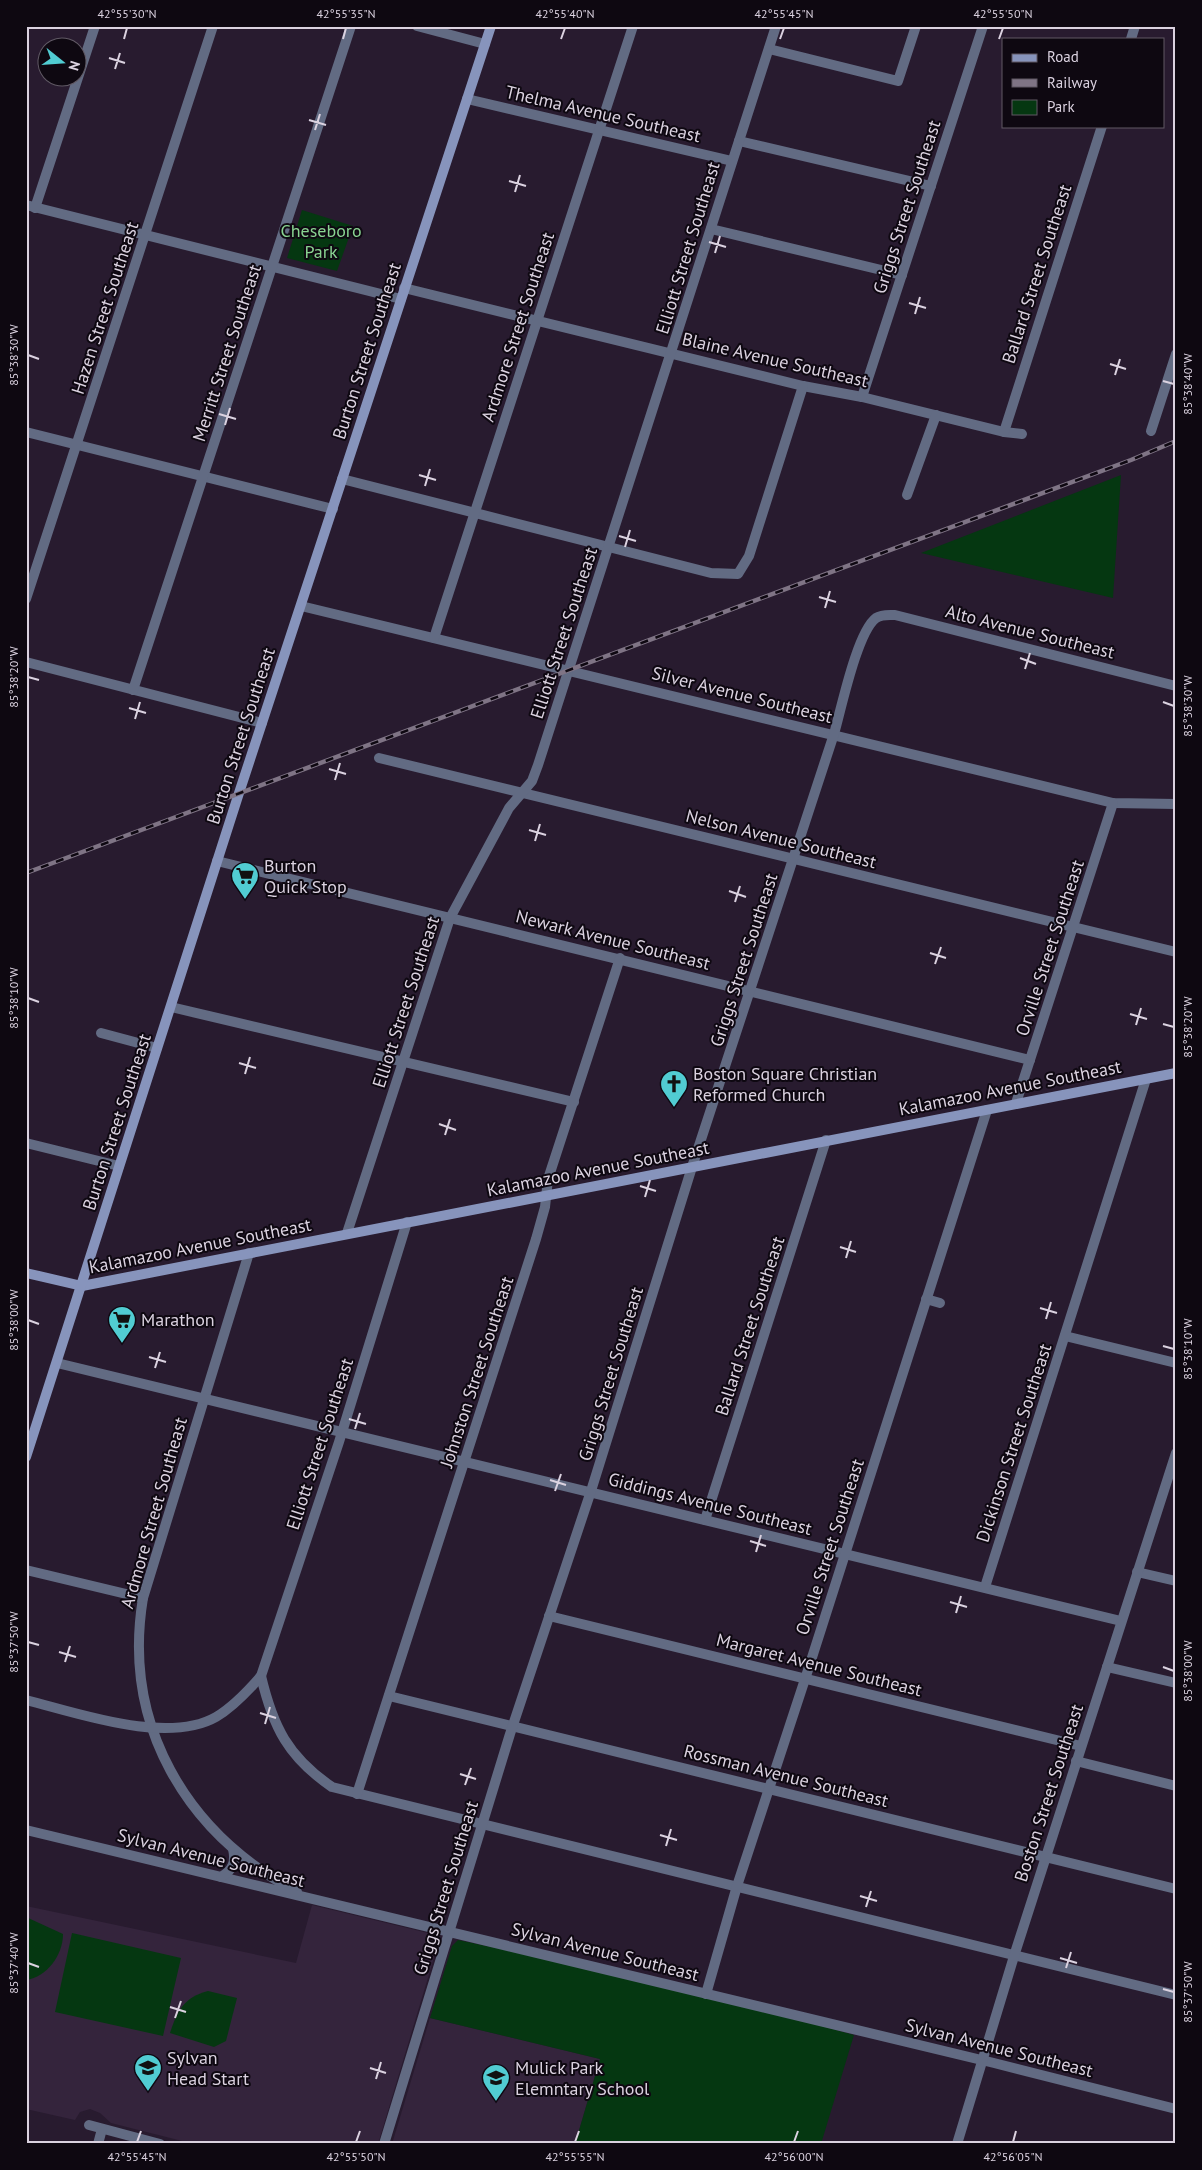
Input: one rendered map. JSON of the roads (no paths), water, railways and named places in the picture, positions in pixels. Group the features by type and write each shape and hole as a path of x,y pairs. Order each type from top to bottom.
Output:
{"main road":[{"name":"Burton Street Southeast","path":"26,1457 217,861 491,26"},
{"name":"Kalamazoo Avenue Southeast","path":"26,1273 82,1286 1176,1073"}],"street":[{"path":"95,26 31,206 400,299"},
{"name":"Hazen Street Southeast","path":"26,600 214,26"},
{"name":"Merritt Street Southeast","path":"133,690 351,26"},
{"path":"417,26 485,44"},
{"name":"Ardmore Street Southeast","path":"434,638 633,26"},
{"name":"Elliott Street Southeast","path":"347,1233 450,918 509,808 520,792 532,781 538,766 776,26"},
{"path":"769,49 898,81 916,26"},
{"name":"Griggs Street Southeast","path":"862,397 983,26"},
{"path":"1131,38 1135,26"},
{"name":"Thelma Avenue Southeast","path":"467,99 732,161"},
{"name":"Ballard Street Southeast","path":"1004,432 1101,128"},
{"path":"739,140 931,186"},
{"path":"711,228 902,275"},
{"name":"Blaine Avenue Southeast","path":"404,288 803,386 862,397 1004,432 1022,434"},
{"path":"1151,431 1176,354"},
{"path":"342,479 474,514 608,545 711,573 738,574 749,556 803,386"},
{"path":"906,496 936,416"},
{"path":"26,432 333,509"},
{"name":"Silver Avenue Southeast","path":"301,606 1113,803 1176,804"},
{"name":"Alto Avenue Southeast","path":"876,618 884,614 895,615 1176,686"},
{"name":"Griggs Street Southeast","path":"384,2144 513,1726 591,1491 692,1167 752,991 834,734 854,662 867,630 876,618"},
{"path":"26,662 262,723"},
{"name":"Nelson Avenue Southeast","path":"379,758 1176,952"},
{"name":"Orville Street Southeast","path":"1016,1103 1075,928 1113,803"},
{"name":"Newark Avenue Southeast","path":"217,861 620,958 1030,1060"},
{"name":"Johnston Street Southeast","path":"357,1794 466,1461 536,1239 545,1207 548,1179 620,958"},
{"path":"171,1007 574,1102"},
{"path":"101,1033 158,1048"},
{"name":"Dickinson Street Southeast","path":"985,1588 1146,1079"},
{"name":"Orville Street Southeast","path":"706,1994 737,1886 806,1679 987,1110"},
{"name":"Ballard Street Southeast","path":"705,1520 826,1140"},
{"path":"26,1143 119,1166"},
{"name":"Elliott Street Southeast","path":"261,1676 342,1431 407,1222"},
{"name":"Ardmore Street Southeast","path":"249,1253 143,1598 138,1638 139,1662 150,1728 164,1760 188,1799 233,1849 259,1870 310,1899"},
{"path":"926,1299 940,1303"},
{"path":"1065,1336 1176,1363"},
{"name":"Giddings Avenue Southeast","path":"57,1363 1121,1621"},
{"name":"Boston Street Southeast","path":"957,2144 1015,1953 1121,1621 1137,1572 1172,1479 1176,1453"},
{"path":"26,1570 143,1598"},
{"path":"1137,1572 1176,1582"},
{"name":"Margaret Avenue Southeast","path":"549,1616 1081,1746"},
{"path":"1107,1667 1176,1683"},
{"path":"26,1700 150,1728 195,1725 216,1717 246,1693 261,1676"},
{"path":"261,1676 285,1743 312,1773 332,1787 1176,1994"},
{"name":"Rossman Avenue Southeast","path":"388,1696 1176,1889"},
{"path":"1076,1761 1176,1786"},
{"name":"Sylvan Avenue Southeast","path":"26,1830 982,2060 1176,2109"},
{"path":"221,1877 230,1872 234,1864 233,1849"},
{"path":"88,2125 160,2144"},
{"path":"98,2144 102,2129"}],"railway":[{"path":"26,873 1131,460 1176,441"}],"place":[{"name":"Burton Quick Stop","path":"245,900"},
{"name":"Boston Square Christian Reformed Church","path":"674,1108"},
{"name":"Marathon","path":"122,1344"},
{"name":"Sylvan Head Start","path":"148,2092"},
{"name":"Mulick Park Elemntary School","path":"496,2102"}],"park label":[{"name":"Cheseboro Park","path":"321,241"}]}
